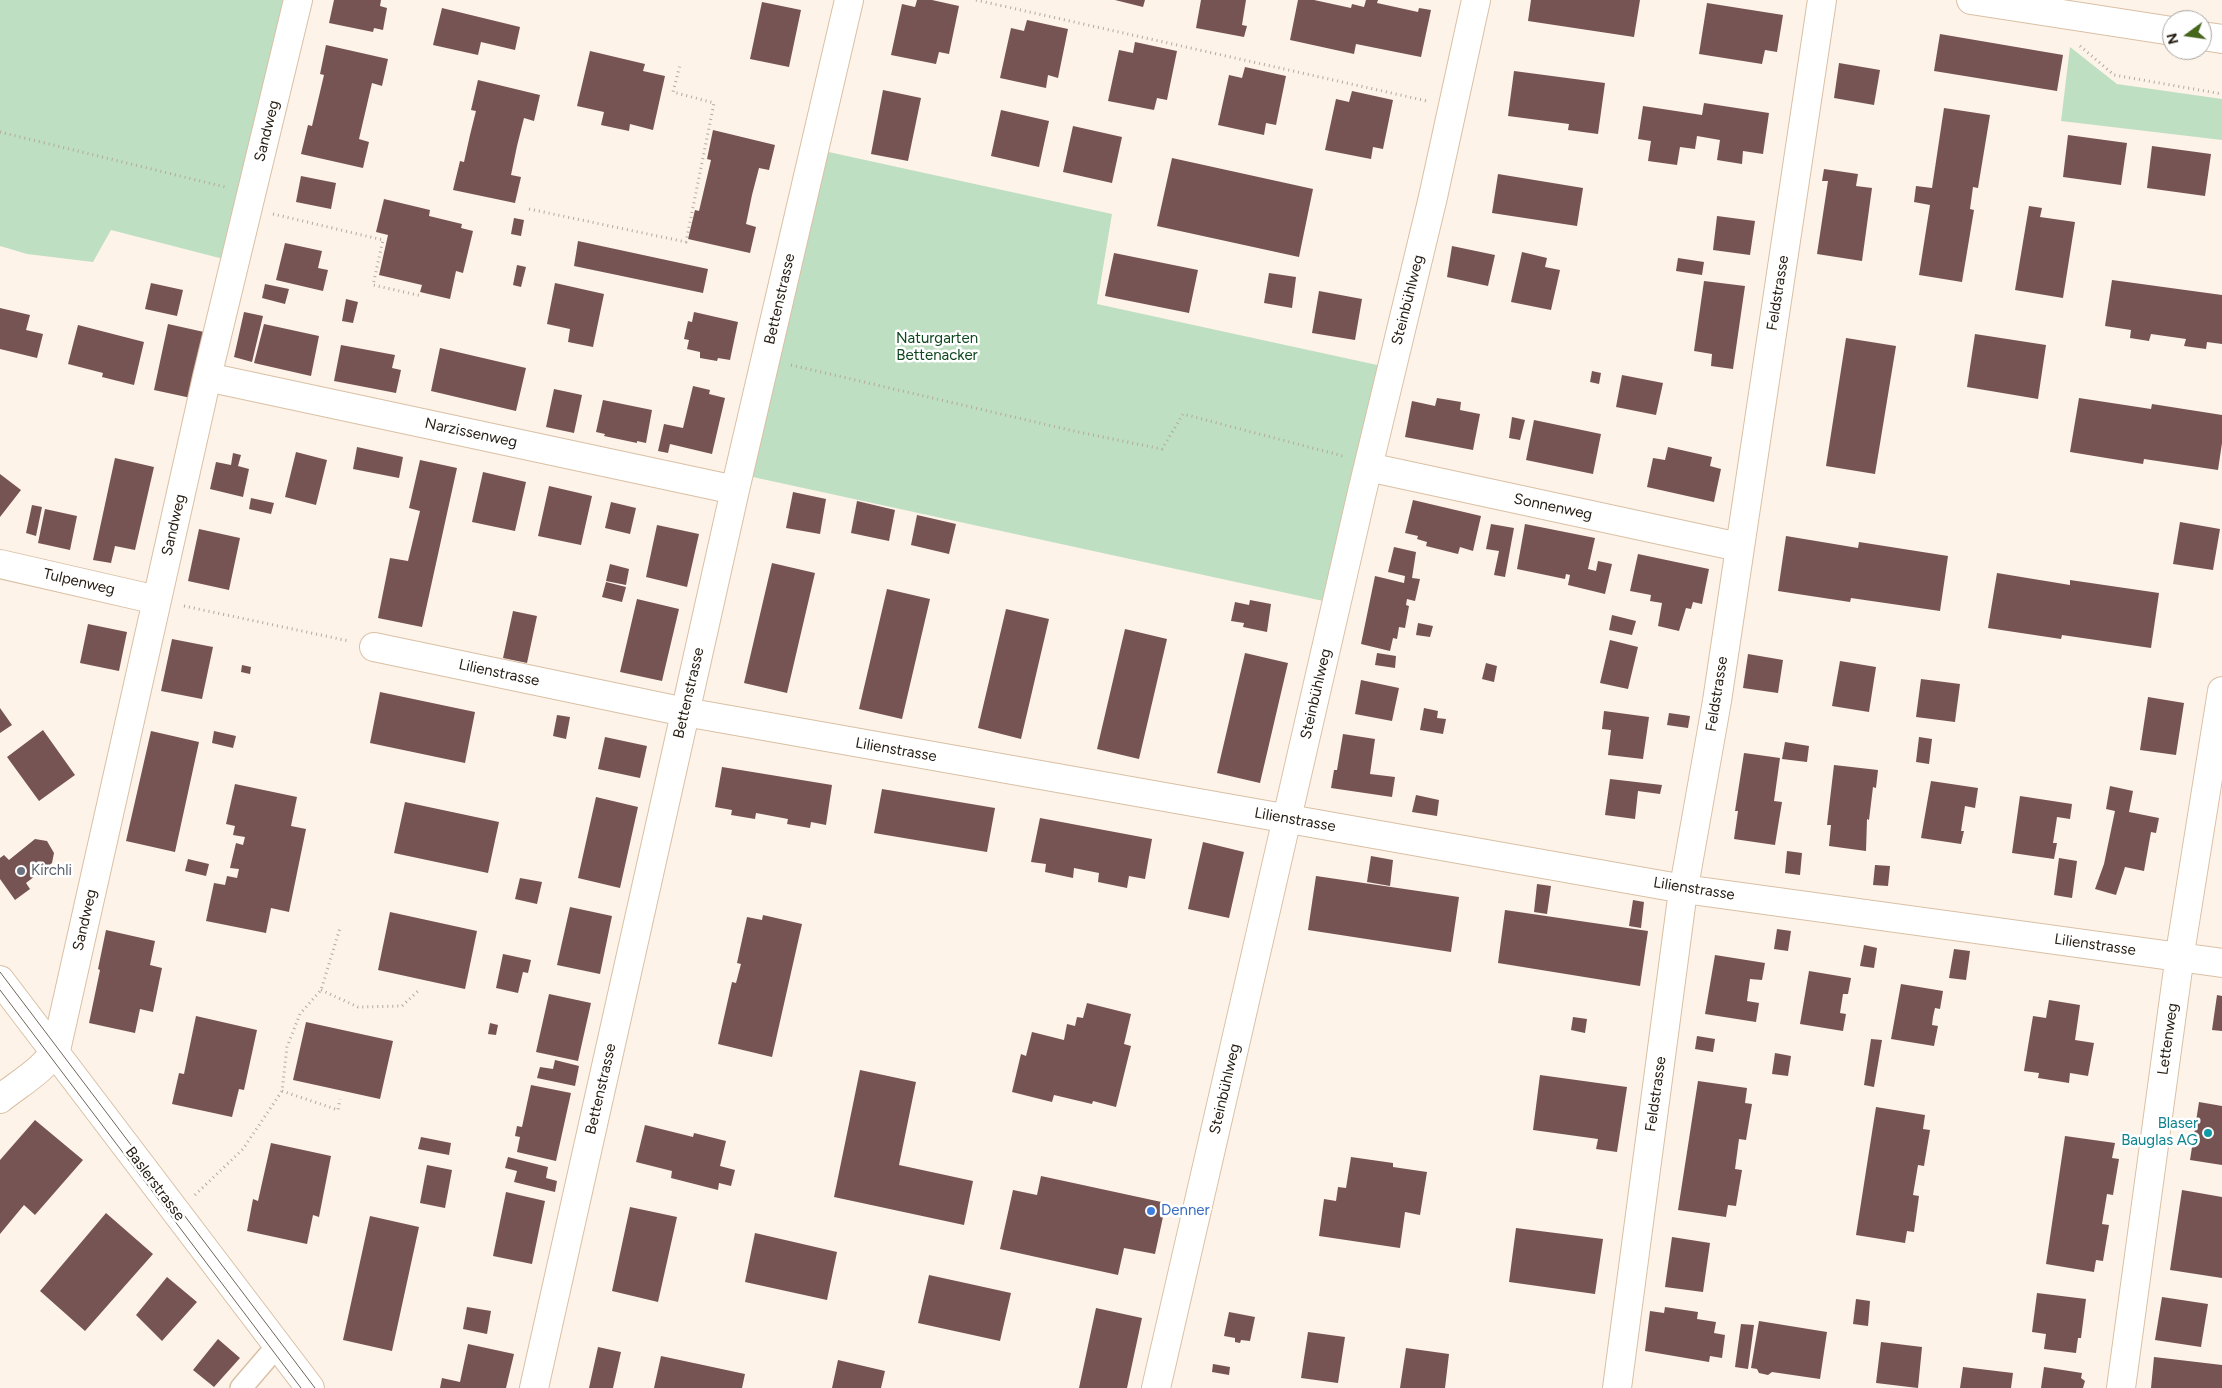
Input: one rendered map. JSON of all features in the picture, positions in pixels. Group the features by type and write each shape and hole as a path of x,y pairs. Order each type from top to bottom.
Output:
{"street":[{"name":"Sandweg","path":"55,1052 207,377 298,0"},
{"name":"Bettenstrasse","path":"534,1388 735,490 849,0"},
{"name":"Steinbühlweg","path":"1156,1388 1476,0"},
{"name":"Feldstrasse","path":"1617,1388 1684,888 1717,701 1822,0"},
{"path":"1972,0 2066,7 2162,29"},
{"name":"Narzissenweg","path":"207,377 735,490"},
{"name":"Sonnenweg","path":"1368,465 1739,548"},
{"name":"Tulpenweg","path":"0,564 157,600"},
{"name":"Lilienstrasse","path":"374,647 685,712 1684,888 2222,963"},
{"name":"Lettenweg","path":"2121,1388 2180,956 2222,691"},
{"name":"Baslerstrasse","path":"0,980 310,1388"},
{"path":"0,1099 39,1068 55,1052"},
{"path":"241,1388 277,1346"}],"path":[{"path":"976,0 1452,107"},
{"path":"2066,7 2068,35 2114,75 2222,94"},
{"path":"529,209 686,242 714,103 674,92 680,66"},
{"path":"0,132 383,240 373,285 422,296"},
{"path":"766,358 1078,432 1162,448 1183,414 1368,465"},
{"path":"157,600 374,647"},
{"path":"176,1212 243,1149 282,1091 287,1047 300,1014 321,990 340,928"},
{"path":"321,990 358,1007 402,1006 418,991"},
{"path":"282,1091 338,1110 340,1099"}],"green space":[{"path":"0,0 298,0 235,262 111,230 93,262 27,254 0,246"},
{"path":"2070,47 2117,84 2222,99 2222,140 2061,121"},
{"name":"Naturgarten Bettenacker","path":"815,149 1112,214 1097,304 1391,368 1337,604 739,474"}],"building":[{"path":"334,0 381,0 380,6 387,8 383,30 374,28 373,32 329,23"},
{"path":"917,0 932,0 959,6 949,54 939,52 936,64 891,55 902,4 915,7"},
{"path":"1115,0 1145,0 1143,7"},
{"path":"1201,0 1246,0 1242,25 1247,26 1244,37 1196,28"},
{"path":"1298,0 1314,0 1351,8 1352,4 1364,7 1366,0 1378,0 1377,3 1418,12 1419,8 1431,10 1421,57 1356,44 1354,54 1290,40"},
{"path":"1531,0 1640,0 1634,37 1528,21"},
{"path":"762,2 801,10 789,67 750,59"},
{"path":"1707,3 1783,15 1777,52 1765,50 1762,64 1699,54"},
{"path":"442,8 520,27 515,50 481,42 478,55 433,45"},
{"path":"1027,20 1068,29 1058,78 1048,75 1046,88 1000,78 1011,28 1024,31"},
{"path":"1940,34 2063,55 2057,91 1934,71"},
{"path":"1135,42 1177,51 1167,100 1157,98 1154,110 1108,101 1119,50 1133,53"},
{"path":"326,45 388,59 382,86 372,83 359,139 369,142 363,168 301,154 308,125 312,126 324,75 320,74"},
{"path":"590,51 645,64 643,71 665,76 653,130 630,124 629,131 601,125 604,112 577,106"},
{"path":"1839,63 1880,70 1874,105 1834,98"},
{"path":"1245,67 1286,76 1276,125 1266,123 1264,135 1218,125 1229,75 1242,78"},
{"path":"1514,71 1605,83 1598,134 1568,130 1569,124 1508,116"},
{"path":"478,80 540,95 534,121 524,118 517,146 511,175 521,177 515,203 453,190 460,161 464,162 476,111 471,110"},
{"path":"883,90 921,98 908,161 871,154"},
{"path":"1352,91 1393,100 1383,149 1373,147 1371,159 1325,150 1336,99 1349,102"},
{"path":"1704,103 1769,113 1763,154 1743,151 1742,164 1717,160 1720,140 1697,136 1695,149 1680,147 1677,165 1648,161 1651,141 1638,139 1643,106 1702,115"},
{"path":"1944,108 1990,115 1978,188 1973,187 1970,209 1974,210 1962,282 1919,275 1930,205 1914,202 1916,186 1932,188"},
{"path":"1001,110 1049,121 1039,167 991,156"},
{"path":"1073,126 1122,137 1112,183 1063,172"},
{"path":"713,130 775,145 769,170 759,168 752,195 746,224 756,227 750,253 688,239 695,210 699,211 711,160 707,159"},
{"path":"2068,135 2127,143 2121,185 2063,177"},
{"path":"2152,146 2211,154 2205,196 2147,188"},
{"path":"1172,158 1313,189 1299,257 1157,226"},
{"path":"1824,169 1858,174 1856,186 1872,188 1862,261 1817,254 1828,181 1822,181"},
{"path":"1498,174 1583,188 1577,226 1492,213"},
{"path":"301,176 336,183 331,209 296,202"},
{"path":"384,199 430,210 429,216 462,224 461,228 473,231 463,273 456,271 450,299 420,292 422,285 379,275 388,235 376,232"},
{"path":"2029,206 2042,208 2040,217 2075,222 2063,298 2015,290"},
{"path":"1717,216 1755,221 1750,255 1713,250"},
{"path":"514,218 524,220 521,236 511,234"},
{"path":"578,241 708,269 703,293 574,266"},
{"path":"285,243 322,251 318,268 328,270 323,291 276,280"},
{"path":"1452,246 1495,255 1488,286 1447,277"},
{"path":"1522,252 1547,258 1545,267 1560,270 1551,310 1511,302"},
{"path":"1114,253 1198,270 1189,313 1105,296"},
{"path":"1678,258 1704,262 1702,275 1676,271"},
{"path":"517,265 526,267 521,287 513,285"},
{"path":"1269,273 1296,277 1292,308 1264,303"},
{"path":"2112,280 2222,295 2222,344 2207,342 2206,349 2184,346 2186,339 2151,334 2149,341 2130,338 2131,330 2105,326"},
{"path":"1704,281 1745,286 1733,369 1711,366 1712,354 1694,351"},
{"path":"151,283 183,290 177,316 145,309"},
{"path":"555,283 604,294 593,347 568,342 570,329 547,324"},
{"path":"265,284 289,289 285,304 262,298"},
{"path":"1319,291 1362,299 1355,340 1312,333"},
{"path":"346,299 358,302 353,323 342,321"},
{"path":"0,308 30,315 26,330 43,334 37,358 0,349"},
{"path":"244,312 263,316 252,362 234,357"},
{"path":"694,312 738,322 730,360 718,358 717,361 700,358 700,352 687,349 689,340 684,339 688,321 692,322"},
{"path":"168,324 204,332 191,398 154,390"},
{"path":"264,324 319,336 311,376 254,363"},
{"path":"78,325 144,342 134,385 102,377 103,373 68,364"},
{"path":"1975,334 2046,345 2038,399 1967,387"},
{"path":"1846,338 1896,346 1875,474 1826,466"},
{"path":"341,345 395,355 392,368 401,370 396,393 334,381"},
{"path":"440,348 526,368 516,411 431,391"},
{"path":"1592,371 1601,373 1599,384 1590,382"},
{"path":"1622,375 1663,383 1656,415 1616,407"},
{"path":"693,386 710,390 709,394 725,398 712,454 670,444 668,453 658,451 664,424 683,428"},
{"path":"554,389 582,395 574,433 546,427"},
{"path":"1437,398 1461,402 1460,410 1480,414 1473,450 1405,437 1412,401 1435,406"},
{"path":"2079,398 2151,409 2152,404 2222,415 2222,443 2218,470 2144,459 2143,464 2070,452"},
{"path":"603,400 652,410 646,443 604,436 605,434 596,432"},
{"path":"1512,417 1525,420 1520,440 1509,438"},
{"path":"1534,420 1601,434 1593,474 1526,460"},
{"path":"357,447 403,457 399,478 353,469"},
{"path":"1668,447 1712,457 1710,466 1721,469 1714,502 1647,487 1653,458 1665,460"},
{"path":"296,452 327,460 316,505 285,497"},
{"path":"233,453 241,455 238,466 249,469 243,497 210,489 216,462 231,465"},
{"path":"115,458 154,467 135,550 115,546 111,563 93,560"},
{"path":"420,460 457,468 422,627 378,618 390,558 408,561 420,511 409,508"},
{"path":"483,472 526,482 515,531 472,522"},
{"path":"0,474 21,490 0,517"},
{"path":"549,486 592,496 581,545 538,536"},
{"path":"793,492 826,499 820,534 786,528"},
{"path":"251,498 274,503 271,514 249,509"},
{"path":"1413,500 1481,516 1473,551 1460,547 1458,554 1426,546 1427,542 1417,539 1418,536 1405,533"},
{"path":"857,501 895,510 889,541 851,533"},
{"path":"611,502 636,508 630,534 605,528"},
{"path":"32,505 42,507 36,536 26,533"},
{"path":"45,509 77,516 70,550 38,543"},
{"path":"917,515 956,524 949,554 911,545"},
{"path":"2180,522 2220,529 2213,570 2173,564"},
{"path":"1491,524 1514,528 1505,577 1494,575 1499,551 1486,549"},
{"path":"1525,524 1595,538 1588,569 1596,571 1598,561 1612,564 1605,594 1568,585 1570,575 1566,574 1565,579 1517,569"},
{"path":"657,525 699,534 687,587 646,577"},
{"path":"199,529 240,538 229,590 188,581"},
{"path":"1786,536 1858,548 1859,542 1948,556 1940,611 1851,598 1850,602 1778,591"},
{"path":"1394,547 1416,552 1412,578 1420,579 1415,601 1407,599 1406,605 1409,606 1405,628 1399,627 1397,639 1393,638 1390,651 1361,644 1375,576 1404,583 1405,576 1388,572"},
{"path":"1638,554 1709,569 1702,604 1693,602 1691,609 1686,608 1679,631 1658,626 1662,603 1650,601 1651,595 1630,591"},
{"path":"772,563 815,573 787,693 744,683"},
{"path":"610,564 629,569 626,585 606,581"},
{"path":"1997,573 2070,585 2070,580 2159,593 2151,648 2062,635 2061,639 1988,628"},
{"path":"606,582 626,587 622,602 602,597"},
{"path":"887,589 930,599 902,719 859,709"},
{"path":"637,599 679,609 662,681 620,672"},
{"path":"1250,600 1271,604 1267,632 1243,627 1244,623 1231,621 1235,602 1249,605"},
{"path":"1006,609 1049,619 1021,739 978,728"},
{"path":"513,611 537,616 527,663 503,658"},
{"path":"1612,615 1636,621 1632,635 1609,630"},
{"path":"1418,623 1433,626 1430,637 1416,635"},
{"path":"88,624 127,632 119,671 80,663"},
{"path":"1125,629 1167,639 1139,759 1097,749"},
{"path":"172,639 213,647 202,699 161,691"},
{"path":"1610,640 1638,647 1628,689 1600,683"},
{"path":"1245,653 1288,663 1260,783 1217,773"},
{"path":"1377,653 1396,656 1395,668 1375,665"},
{"path":"1748,654 1783,660 1778,693 1743,688"},
{"path":"1840,661 1876,667 1869,712 1832,706"},
{"path":"1486,663 1497,666 1494,682 1482,679"},
{"path":"242,665 251,667 250,674 241,672"},
{"path":"1921,679 1960,684 1955,722 1916,717"},
{"path":"1361,680 1399,688 1392,721 1355,714"},
{"path":"380,692 475,712 465,763 370,743"},
{"path":"2148,697 2184,703 2176,755 2140,750"},
{"path":"0,708 12,725 0,733"},
{"path":"1424,708 1438,711 1437,718 1446,719 1443,734 1420,730"},
{"path":"1604,711 1649,717 1643,759 1608,755 1611,730 1602,729"},
{"path":"1669,713 1690,716 1688,728 1667,725"},
{"path":"557,715 570,717 566,739 553,736"},
{"path":"43,730 75,775 39,801 7,757"},
{"path":"151,731 199,742 175,852 126,841"},
{"path":"214,731 236,736 233,748 212,743"},
{"path":"1343,734 1375,739 1370,774 1395,777 1392,797 1331,788 1334,770 1337,770"},
{"path":"605,737 647,746 640,778 598,769"},
{"path":"1919,737 1932,739 1929,764 1916,762"},
{"path":"1785,742 1809,746 1807,762 1782,759"},
{"path":"1744,753 1780,758 1774,801 1782,802 1775,845 1734,839 1738,811 1735,811"},
{"path":"1834,765 1878,770 1876,788 1873,787 1869,820 1867,819 1866,851 1829,846 1831,825 1827,825"},
{"path":"722,767 832,785 826,825 811,822 810,828 787,824 788,819 756,813 755,819 731,815 732,810 715,807"},
{"path":"1610,779 1662,785 1660,794 1638,791 1635,819 1605,815"},
{"path":"1931,781 1978,788 1975,808 1965,806 1961,831 1964,831 1961,844 1921,838"},
{"path":"235,784 297,797 291,826 306,829 289,912 271,908 266,933 206,921 214,883 225,885 227,876 237,878 239,869 230,868 236,843 243,845 245,837 233,835 235,826 226,824"},
{"path":"2110,786 2133,791 2129,812 2159,818 2156,833 2151,832 2144,871 2125,867 2116,895 2095,889 2104,864 2115,811 2106,809"},
{"path":"882,789 995,808 987,852 874,833"},
{"path":"1416,795 1439,800 1437,816 1412,812"},
{"path":"2020,796 2072,804 2070,819 2057,817 2053,843 2057,843 2054,859 2012,853"},
{"path":"596,797 638,807 620,888 578,878"},
{"path":"405,802 499,822 488,873 394,853"},
{"path":"1040,818 1152,839 1145,879 1129,876 1127,888 1098,882 1099,873 1074,868 1073,878 1045,872 1046,864 1031,862"},
{"name":"Kirchli","path":"35,839 47,841 54,853 52,863 26,883 30,889 15,900 0,879 0,858 4,855 9,860"},
{"path":"1203,842 1244,852 1229,918 1188,909"},
{"path":"1787,851 1802,853 1800,875 1785,873"},
{"path":"1371,856 1393,860 1390,886 1367,882"},
{"path":"2059,858 2077,861 2072,898 2054,895"},
{"path":"188,859 209,864 206,876 185,871"},
{"path":"1875,865 1890,866 1888,886 1873,885"},
{"path":"1316,876 1459,897 1451,952 1308,930"},
{"path":"520,878 542,882 537,904 515,899"},
{"path":"1537,884 1551,886 1547,914 1534,912"},
{"path":"1633,900 1644,902 1641,928 1629,926"},
{"path":"570,907 612,916 600,974 557,965"},
{"path":"1505,910 1648,931 1640,986 1498,963"},
{"path":"390,912 477,931 465,989 378,970"},
{"path":"763,915 802,924 772,1057 718,1044 732,982 736,983 741,964 737,963 747,917 762,920"},
{"path":"1777,929 1791,931 1788,951 1774,949"},
{"path":"106,930 155,941 150,965 162,968 153,1012 140,1009 135,1033 89,1023"},
{"path":"1864,945 1877,948 1874,968 1860,966"},
{"path":"1954,949 1970,951 1966,980 1949,978"},
{"path":"503,954 531,960 528,973 523,972 518,993 496,988"},
{"path":"1715,955 1765,963 1762,980 1750,979 1747,1001 1759,1003 1756,1022 1705,1014"},
{"path":"1809,971 1851,978 1848,994 1843,994 1840,1013 1846,1014 1843,1031 1800,1024"},
{"path":"1901,984 1943,991 1940,1009 1935,1008 1933,1017 1932,1025 1938,1026 1934,1046 1891,1039"},
{"path":"549,994 591,1003 578,1061 536,1052"},
{"path":"2217,995 2222,996 2222,1031 2212,1030"},
{"path":"2049,1000 2080,1005 2075,1040 2094,1043 2088,1076 2070,1073 2069,1083 2038,1078 2039,1073 2024,1071 2033,1016 2046,1018"},
{"path":"1087,1003 1131,1014 1124,1044 1131,1046 1116,1107 1093,1101 1092,1104 1054,1095 1052,1102 1012,1092 1021,1054 1026,1056 1032,1032 1064,1040 1067,1024 1075,1026 1077,1017 1083,1018"},
{"path":"196,1016 257,1030 244,1090 239,1089 232,1117 172,1104 179,1073 184,1074"},
{"path":"1573,1017 1587,1019 1585,1033 1571,1030"},
{"path":"306,1022 393,1041 380,1099 293,1080"},
{"path":"490,1023 498,1025 496,1035 488,1034"},
{"path":"1697,1036 1715,1039 1713,1052 1695,1049"},
{"path":"1871,1039 1882,1040 1874,1087 1864,1085"},
{"path":"1775,1053 1791,1056 1788,1076 1772,1074"},
{"path":"555,1060 579,1066 575,1086 537,1078 540,1067 553,1069"},
{"path":"860,1070 916,1082 899,1165 973,1181 964,1225 834,1197"},
{"path":"1540,1075 1627,1087 1617,1152 1596,1149 1598,1139 1533,1130"},
{"path":"1698,1081 1747,1088 1745,1103 1752,1104 1746,1140 1739,1139 1735,1169 1742,1170 1736,1206 1728,1205 1726,1217 1678,1210"},
{"path":"531,1085 571,1093 556,1161 517,1152 520,1137 515,1136 517,1126 522,1127"},
{"name":"Blaser Bauglas AG","path":"2199,1102 2222,1106 2222,1165 2190,1160"},
{"path":"1876,1107 1925,1115 1923,1129 1930,1130 1924,1166 1918,1165 1913,1195 1919,1196 1914,1232 1907,1231 1905,1243 1856,1235"},
{"path":"35,1120 83,1160 35,1215 24,1205 0,1234 0,1160"},
{"path":"645,1125 693,1137 694,1133 726,1141 720,1166 735,1170 731,1186 719,1183 718,1190 671,1178 672,1171 636,1162"},
{"path":"2065,1136 2115,1143 2112,1158 2119,1159 2113,1195 2107,1194 2102,1224 2109,1225 2103,1261 2096,1260 2094,1272 2046,1264"},
{"path":"421,1137 451,1143 449,1155 418,1149"},
{"path":"271,1143 331,1156 319,1217 313,1215 307,1244 247,1231 253,1199 258,1201"},
{"path":"508,1157 548,1167 546,1178 557,1181 555,1192 514,1182 517,1171 505,1168"},
{"path":"1351,1157 1393,1163 1393,1167 1427,1172 1420,1215 1405,1212 1400,1248 1319,1236 1324,1199 1336,1201 1338,1187 1346,1188"},
{"path":"427,1165 452,1170 445,1208 420,1203"},
{"path":"1041,1176 1166,1203 1155,1254 1124,1248 1118,1275 1000,1249 1013,1190 1037,1195"},
{"path":"2182,1190 2222,1197 2222,1278 2170,1270"},
{"path":"506,1192 545,1201 532,1264 493,1256"},
{"path":"630,1207 677,1217 658,1302 612,1291"},
{"path":"106,1213 153,1254 85,1331 40,1291"},
{"path":"370,1216 419,1227 392,1351 343,1340"},
{"path":"1516,1228 1603,1239 1595,1294 1509,1282"},
{"path":"755,1233 837,1252 827,1300 745,1282"},
{"path":"1672,1237 1710,1243 1703,1292 1665,1287"},
{"path":"929,1275 1011,1293 1000,1341 918,1323"},
{"path":"167,1277 197,1302 162,1341 136,1315"},
{"path":"2037,1293 2086,1299 2081,1338 2078,1338 2076,1353 2044,1349 2046,1334 2032,1332"},
{"path":"2162,1297 2208,1304 2201,1347 2155,1340"},
{"path":"1856,1299 1870,1301 1868,1326 1853,1324"},
{"path":"467,1307 491,1311 487,1334 463,1329"},
{"path":"1665,1307 1698,1312 1697,1319 1716,1322 1714,1333 1725,1335 1722,1358 1710,1356 1709,1362 1645,1351 1650,1311 1664,1313"},
{"path":"1096,1308 1142,1318 1127,1388 1079,1388"},
{"path":"1229,1312 1255,1317 1250,1341 1241,1340 1240,1343 1235,1342 1235,1338 1224,1336"},
{"path":"1759,1321 1827,1332 1820,1379 1772,1372 1768,1375 1759,1373 1757,1369 1751,1368"},
{"path":"1741,1324 1754,1325 1748,1369 1735,1367"},
{"path":"1308,1332 1345,1337 1338,1383 1301,1378"},
{"path":"218,1339 240,1358 214,1387 193,1370"},
{"path":"1881,1342 1922,1347 1918,1388 1876,1383"},
{"path":"468,1344 514,1354 506,1388 440,1388 442,1378 460,1382"},
{"path":"598,1347 621,1352 613,1388 589,1388"},
{"path":"1406,1348 1449,1354 1445,1388 1400,1388"},
{"path":"661,1356 745,1374 742,1388 654,1388"},
{"path":"2154,1357 2222,1365 2222,1388 2151,1388"},
{"path":"838,1360 885,1371 881,1388 832,1388"},
{"path":"1213,1364 1230,1367 1229,1375 1212,1372"},
{"path":"1963,1367 2013,1373 2011,1388 1960,1388"},
{"path":"2044,1367 2082,1373 2081,1378 2085,1381 2083,1388 2041,1388"}],"tram line":[{"path":"0,972 315,1388"},
{"path":"0,990 301,1388"}],"place":[{"name":"Kirchli","path":"21,871"},
{"name":"Blaser Bauglas AG","path":"2208,1133"},
{"name":"Denner","path":"1151,1211"}]}
